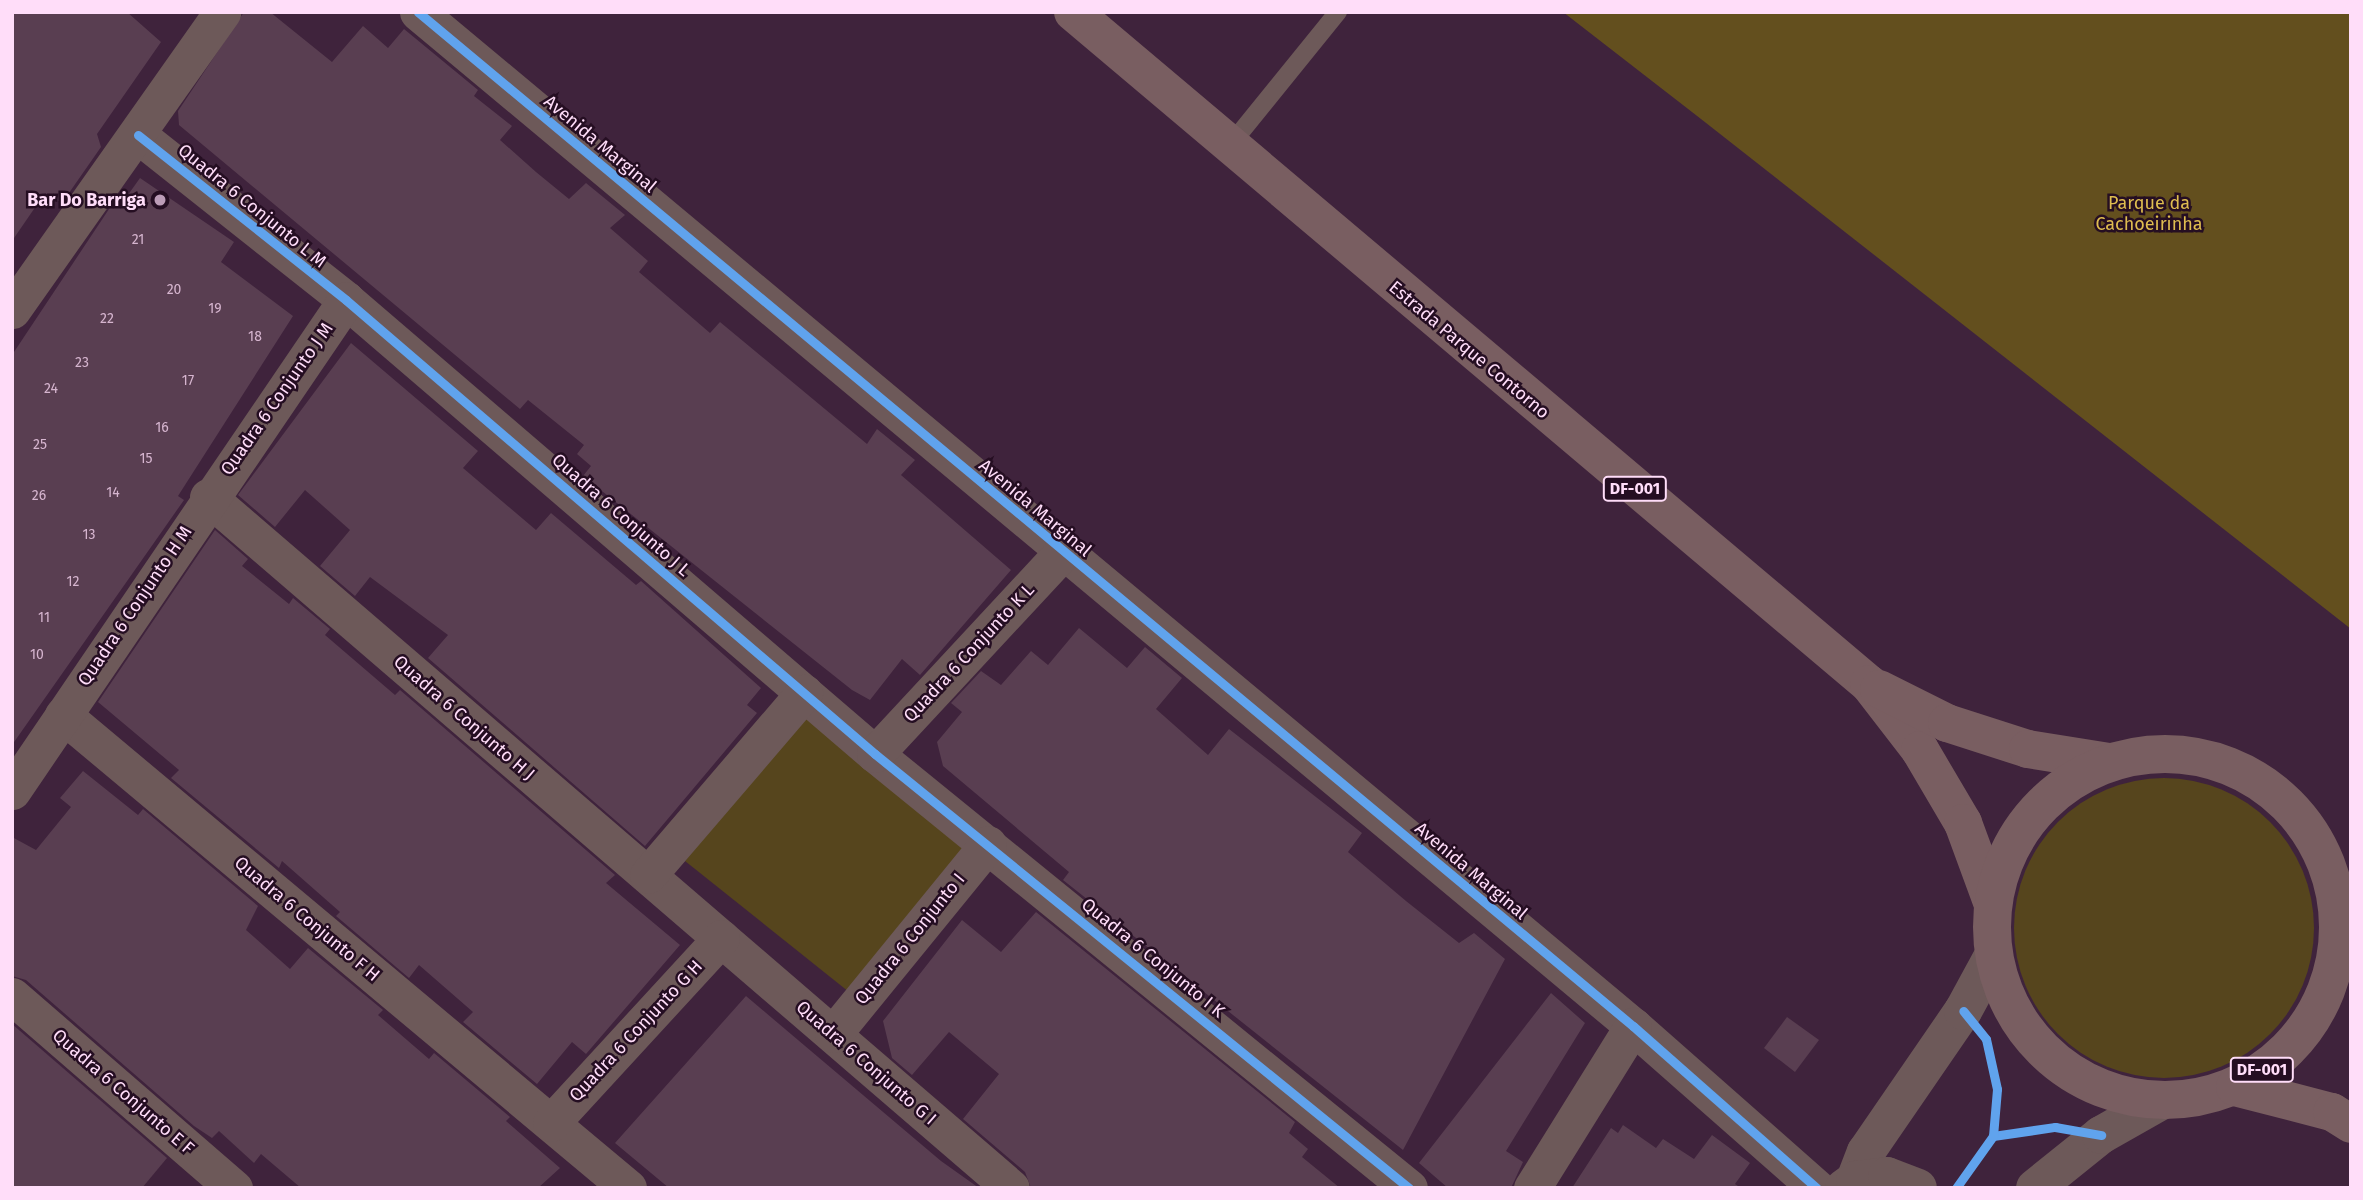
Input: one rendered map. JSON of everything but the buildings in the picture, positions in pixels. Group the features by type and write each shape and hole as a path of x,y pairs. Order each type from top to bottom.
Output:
{"main road":[{"name":"Estrada Parque Contorno","path":"1073,12 1870,684 1920,750 1963,822 1992,902"},
{"name":"Estrada Parque Contorno","path":"1870,684 1947,723 2028,749 2109,762"},
{"name":"DF-001","path":"2339,942 2328,987 2307,1028 2274,1062 2235,1087 2159,1102 2100,1090 2049,1059 2012,1013 1993,956 1992,902 2006,856 2031,815 2066,784 2109,762 2165,753 2211,760 2272,789 2311,831 2333,884 2339,942 2351,977"},
{"name":"DF-001","path":"2235,1087 2332,1112 2351,1124"}],"street":[{"path":"12,310 138,135 222,12"},
{"name":"Avenida Marginal","path":"418,12 1633,1026 1817,1188"},
{"name":"Quadra 6 Conjunto L M","path":"138,135 346,300"},
{"name":"Quadra 6 Conjunto J M","path":"208,497 346,300"},
{"name":"Quadra 6 Conjunto J L","path":"346,300 875,754"},
{"name":"Quadra 6 Conjunto H M","path":"12,791 208,497"},
{"name":"Quadra 6 Conjunto H J","path":"208,497 721,938"},
{"name":"Quadra 6 Conjunto K L","path":"875,754 1063,552"},
{"path":"648,875 804,694"},
{"name":"Quadra 6 Conjunto F H","path":"63,715 628,1188"},
{"name":"Quadra 6 Conjunto I K","path":"875,754 1409,1188"},
{"name":"Quadra 6 Conjunto I","path":"833,1034 988,844"},
{"name":"Quadra 6 Conjunto G H","path":"551,1123 721,938"},
{"name":"Quadra 6 Conjunto G I","path":"721,938 1011,1188"},
{"path":"1849,1184 1867,1152 1963,1011 1993,956"},
{"name":"Quadra 6 Conjunto E F","path":"12,996 234,1188"},
{"path":"1532,1188 1633,1026"},
{"path":"2035,1188 2101,1135 2159,1102"},
{"path":"1849,1184 1887,1175 1918,1188"}],"lane":[{"path":"1231,145 1338,12"}],"shaded area":[{"path":"807,709 975,845 854,996 685,861"},
{"path":"2149,778 2179,778 2208,784 2235,795 2259,812 2280,833 2303,870 2314,913 2308,972 2297,999 2280,1023 2259,1044 2235,1061 2208,1072 2179,1078 2149,1078 2120,1072 2093,1061 2069,1044 2048,1023 2031,999 2020,972 2014,943 2014,913 2020,884 2031,857 2048,833 2069,812 2093,795 2120,784"}],"green space":[{"name":"Parque da Cachoeirinha","path":"1563,12 2351,12 2351,629 1701,119"}],"cycle path":[{"path":"418,12 1633,1026 1817,1188"},
{"path":"138,135 346,300 875,754 1409,1188"},
{"path":"1956,1188 1993,1136 1997,1089 1986,1039 1963,1011"},
{"path":"1993,1136 2055,1127 2101,1135"}],"place":[{"name":"Bar Do Barriga","path":"160,200"}]}
